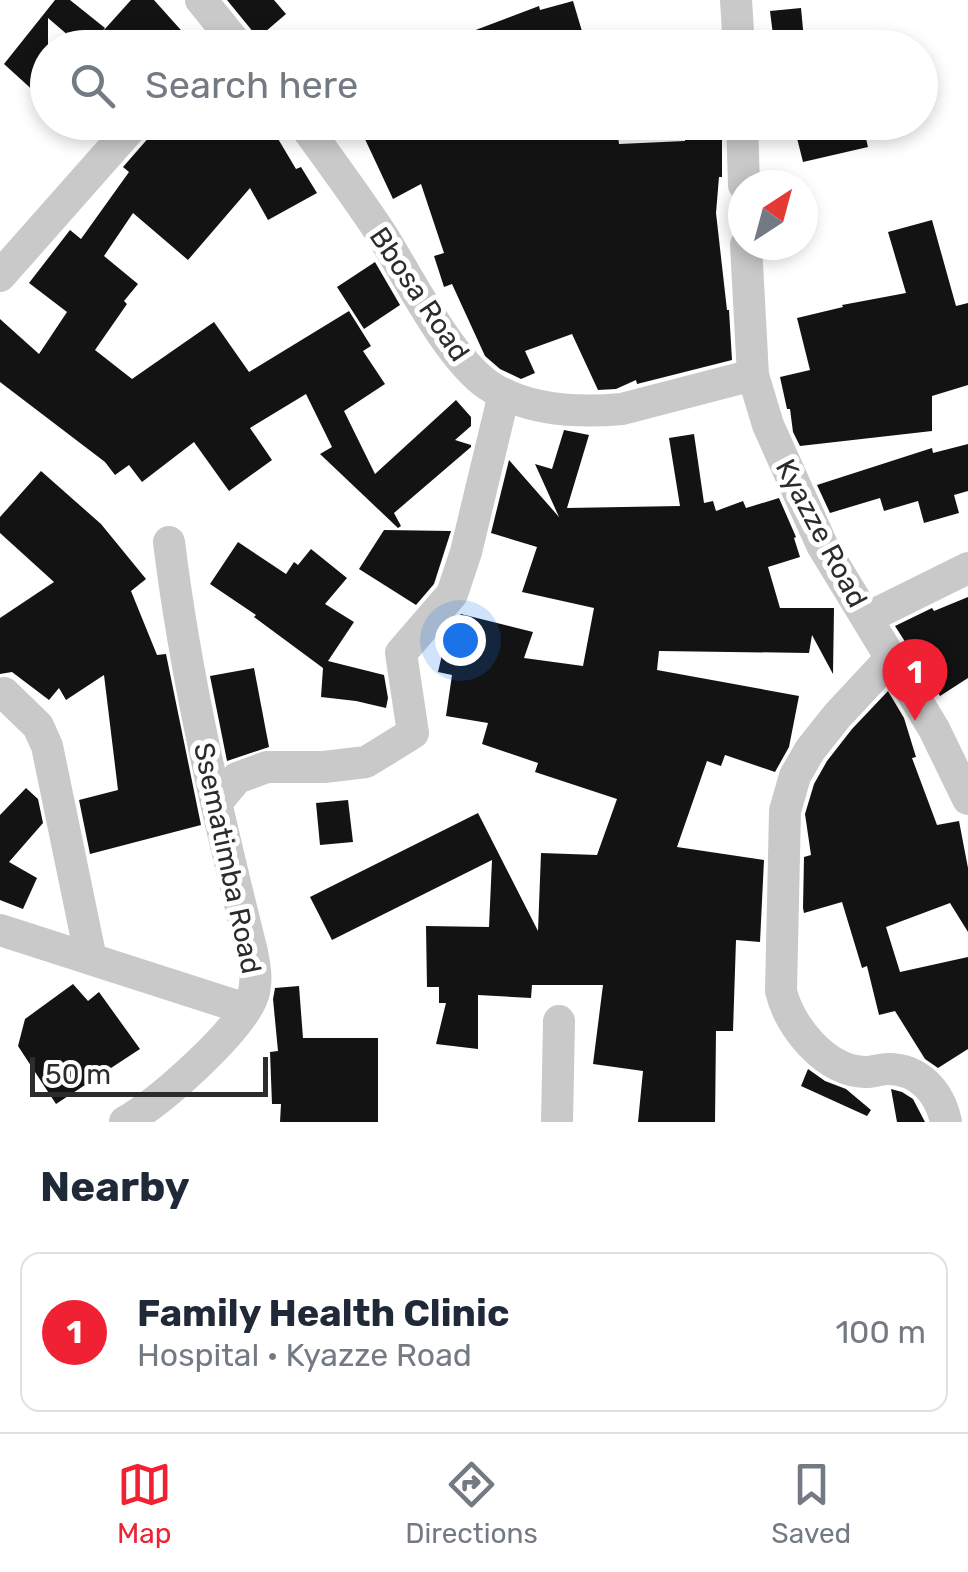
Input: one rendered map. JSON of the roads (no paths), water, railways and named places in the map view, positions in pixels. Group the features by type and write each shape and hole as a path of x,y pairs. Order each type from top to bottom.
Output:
{"street":[{"path":"201,0 221,30"},
{"path":"736,0 738,30"},
{"path":"0,276 120,140"},
{"name":"Bbosa Road","path":"315,140 380,232 448,342 477,375 504,394 543,407 622,409 753,375"},
{"path":"743,140 744,170"},
{"name":"Kyazze Road","path":"747,260 753,375 768,426 822,545 934,729 968,800"},
{"path":"217,802 238,778 267,767 366,762 413,733 401,653 452,594 504,394"},
{"name":"Ssematimba Road","path":"125,1122 217,1046 246,1009 256,987 256,968 191,684 169,542"},
{"path":"867,618 968,568"},
{"path":"892,657 810,750 792,786 786,811 781,991 784,1008 794,1026 825,1055 845,1068 864,1072 889,1069 924,1081 936,1094 946,1122"},
{"path":"4,693 38,726 47,746 91,959"},
{"path":"0,930 246,1009"},
{"path":"557,1122 559,1021"}],"place":[{"name":"Family Health Clinic","path":"915,721"}]}
